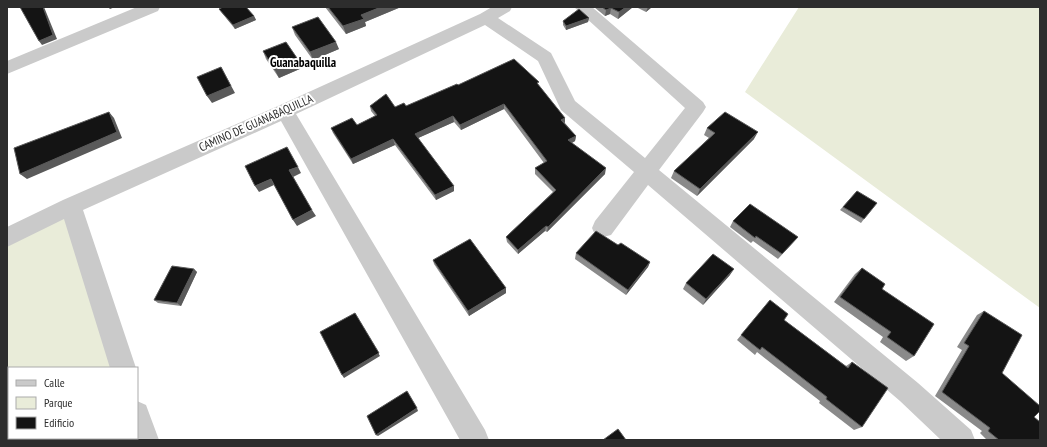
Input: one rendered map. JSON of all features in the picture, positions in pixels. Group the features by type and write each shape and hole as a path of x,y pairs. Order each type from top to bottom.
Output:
{"street":[{"path":"7,68 152,7"},
{"path":"582,7 696,107 603,228"},
{"path":"495,12 545,57 568,105 910,392 961,440"},
{"name":"CAMINO DE GUANABAQUILLA","path":"7,237 71,206 284,111 495,12"},
{"path":"284,111 475,440"},
{"path":"71,206 122,367"},
{"path":"138,417 145,440"}],"green space":[{"path":"799,7 1040,7 1040,308 745,92"},
{"path":"71,206 118,367 8,367 8,439 139,440 7,440 7,237"}],"building":[{"path":"20,7 43,7 53,35 39,41"},
{"path":"223,7 246,7 254,16 233,25 219,9"},
{"path":"328,7 381,7 361,15 364,19 343,26"},
{"path":"602,7 626,7 619,12 611,8 606,10"},
{"path":"579,9 589,18 566,26 563,21"},
{"path":"318,17 336,42 310,52 292,27"},
{"path":"286,42 299,61 275,70 263,51"},
{"path":"514,59 539,82 537,83 565,118 561,120 576,136 568,140 606,168 548,227 546,226 518,250 506,237 556,190 535,168 547,161 504,104 460,125 453,116 415,134 454,186 435,195 393,139 351,159 331,128 352,118 357,125 377,115 370,106 386,94 395,107 404,103 406,106 457,84 458,85"},
{"path":"221,67 231,86 207,96 197,77"},
{"path":"109,112 117,132 20,174 14,148"},
{"path":"725,112 758,132 700,189 674,171 715,133 707,128"},
{"path":"287,147 298,167 289,170 312,210 293,220 271,179 255,186 245,166"},
{"path":"857,191 877,203 864,219 843,207"},
{"path":"750,204 798,237 782,254 756,236 755,238 733,221"},
{"path":"596,231 618,245 621,243 650,262 628,290 576,253"},
{"path":"470,239 506,288 468,311 433,260"},
{"path":"713,254 734,269 706,299 686,283"},
{"path":"172,266 194,269 177,303 154,300"},
{"path":"862,268 885,284 882,289 934,324 914,356 887,337 891,332 840,297"},
{"path":"770,300 788,314 784,320 848,368 852,362 888,388 862,427 826,399 827,397 762,347 760,350 741,335"},
{"path":"984,311 1022,335 1002,373 1040,406 1040,411 1034,417 1040,422 1040,440 999,440 988,431 990,428 942,392 969,346 964,343"},
{"path":"355,313 379,353 342,375 320,332"},
{"path":"407,391 417,408 376,435 367,416"},
{"path":"618,429 626,440 603,440"}],"district":[{"name":"Guanabaquilla","path":"303,62"}]}
